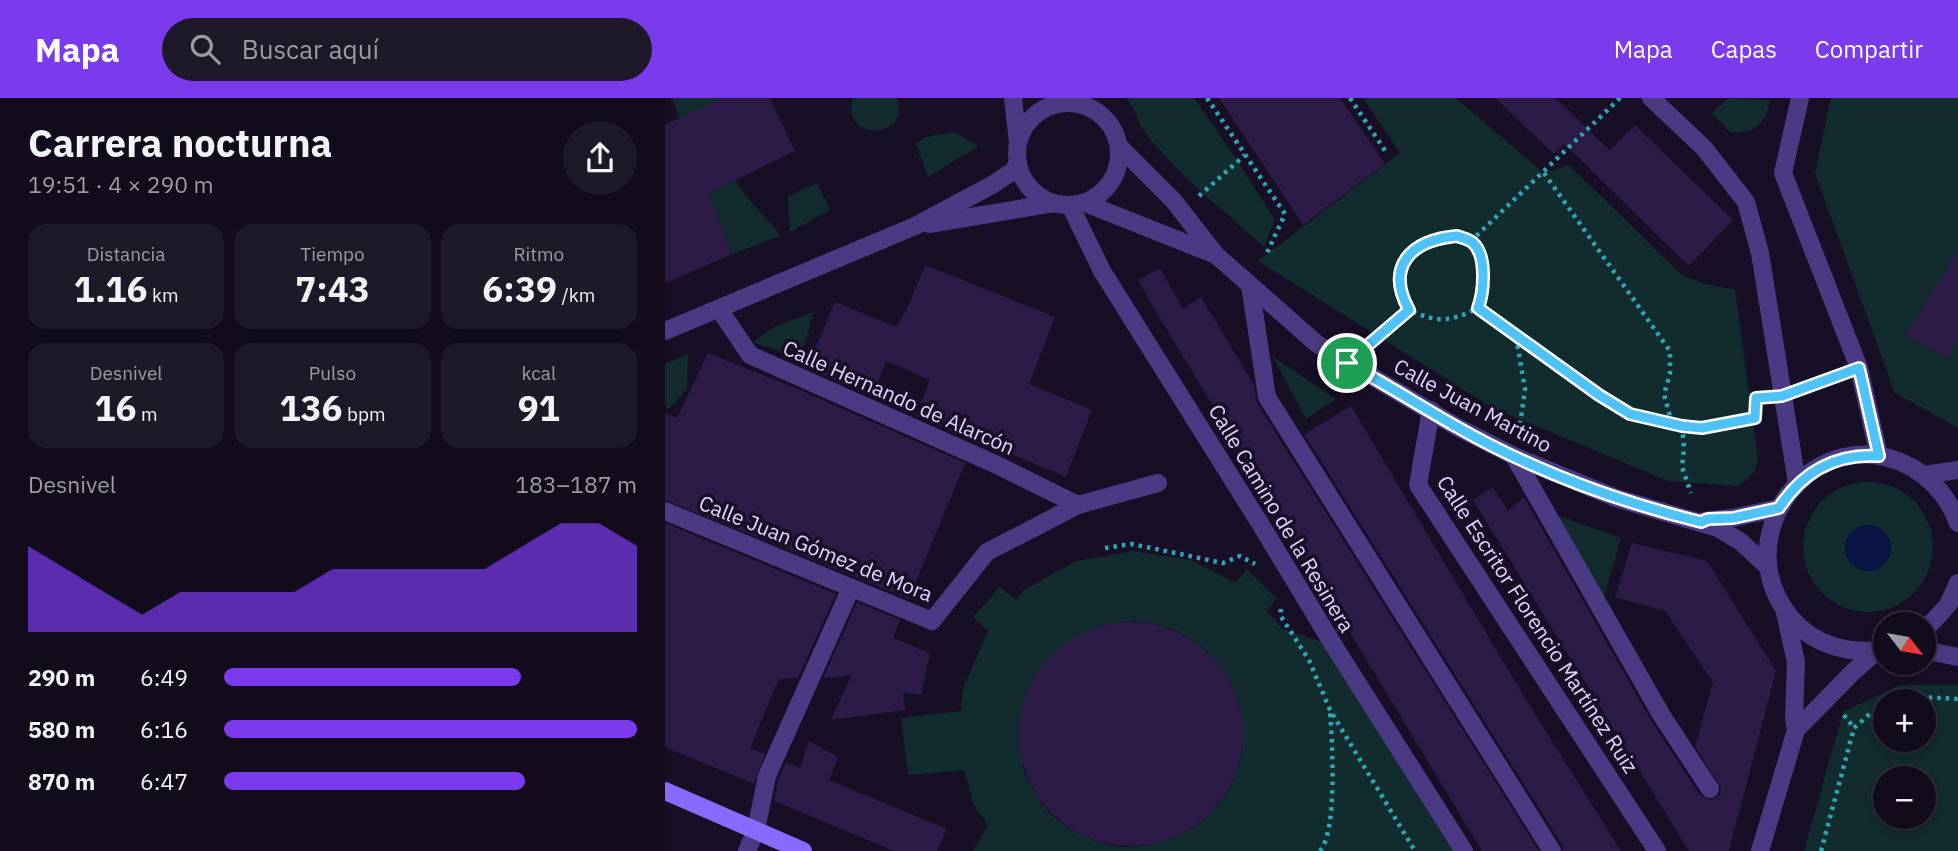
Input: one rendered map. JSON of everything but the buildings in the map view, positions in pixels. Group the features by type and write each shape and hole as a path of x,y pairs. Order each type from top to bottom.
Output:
{"main road":[{"path":"665,791 803,851"}],"street":[{"path":"1013,98 1018,154 1026,184 1034,193 1069,204"},
{"path":"1651,98 1703,148 1746,202 1760,253 1797,483"},
{"path":"1800,98 1783,173 1859,368 1879,456"},
{"path":"665,331 915,226 992,185 1013,171 1027,123 1045,108 1068,100 1080,103 1098,112 1112,127 1119,146 1117,170 1105,190 1069,204 915,226"},
{"name":"Calle Juan Martino","path":"1119,146 1182,210 1216,256 1317,344 1457,427 1514,456 1616,498 1718,528 1741,542 1768,567"},
{"name":"Calle Juan Martino","path":"1069,204 1216,256"},
{"name":"Calle Camino de la Resinera","path":"1069,204 1102,271 1464,851"},
{"path":"1250,285 1267,397 1552,851"},
{"name":"Calle Hernando de Alarcón","path":"719,309 750,355 995,464 1078,505"},
{"name":"Calle Escritor Florencio Martínez Ruiz","path":"1430,410 1418,485 1657,851"},
{"path":"1514,456 1662,716 1710,789"},
{"path":"1873,650 1854,651 1822,642 1795,622 1784,609 1768,567 1769,536 1779,508 1797,483 1817,468 1841,458 1879,456 1902,463 1924,475 1947,499 1958,523"},
{"path":"1924,475 1958,470"},
{"name":"Calle Juan Gómez de Mora","path":"665,512 932,621 987,552 1078,505 1158,483"},
{"name":"Calle Juan Martino","path":"1701,522 1779,508"},
{"path":"1936,618 1948,605 1958,583"},
{"path":"747,851 756,830 767,776 851,588"},
{"path":"1760,851 1796,730 1796,662 1784,609"},
{"path":"1936,653 1958,657"},
{"path":"1796,730 1873,658"}],"path":[{"path":"1207,98 1285,214 1266,255"},
{"path":"1350,98 1386,152"},
{"path":"1471,241 1620,98"},
{"path":"1182,210 1245,155"},
{"path":"1544,173 1670,351 1670,374 1664,394 1672,424"},
{"path":"1457,236 1471,241 1478,249 1484,279 1483,295 1478,308 1455,319 1427,318 1409,310 1399,285 1400,271 1409,253 1426,242 1443,237 1457,236"},
{"path":"1478,308 1599,395 1630,414 1682,426 1702,428 1755,418 1756,398 1782,396 1859,368"},
{"path":"1347,363 1409,310"},
{"path":"1514,456 1525,389 1516,337"},
{"path":"1682,426 1682,467 1701,522"},
{"path":"1105,548 1132,544 1223,563 1240,556 1260,566"},
{"path":"1282,600 1280,615 1309,660 1330,710 1415,851"},
{"path":"1936,698 1958,699"},
{"path":"1320,851 1324,846 1330,821 1330,710"},
{"path":"1821,851 1854,728 1873,712"}],"green space":[{"path":"672,98 722,98 726,147 732,171 744,193 780,236 732,254"},
{"path":"853,98 897,98 899,112 894,122 886,128 875,131 865,129 856,123 852,112"},
{"path":"1126,98 1194,98 1275,220 1264,247 1201,192 1157,147 1144,131"},
{"path":"1363,98 1456,98 1544,173 1569,165 1681,274 1707,284 1735,289 1758,459 1753,474 1738,486 1668,481 1493,408 1258,261 1400,153"},
{"path":"1728,98 1770,100 1766,115 1758,126 1746,131 1730,132 1712,113"},
{"path":"1831,98 1958,98 1958,428 1895,393 1815,173"},
{"path":"954,132 979,146 928,177 916,144 926,137"},
{"path":"817,183 830,210 790,232 788,196"},
{"path":"814,312 800,358 753,342 774,327"},
{"path":"688,354 687,389 668,409 665,405 665,364"},
{"path":"1273,357 1336,399 1306,419"},
{"path":"1868,482 1893,487 1914,501 1928,522 1933,547 1928,572 1914,593 1893,607 1868,612 1843,607 1822,593 1808,572 1803,547 1808,522 1822,501 1843,487"},
{"path":"1551,513 1621,538 1603,600"},
{"path":"1133,551 1191,560 1236,583 1246,569 1277,598 1267,611 1283,629 1334,646 1464,851 973,851 988,825 973,804 964,770 908,775 901,718 961,711 963,688 988,631 973,617 1000,587 1016,600 1024,590 1076,561","holes":["1133,621 1169,628 1201,647 1224,672 1238,702 1243,735 1238,767 1225,797 1201,821 1169,839 1142,846 1123,847 1096,841 1065,826 1046,808 1025,774 1020,733 1027,694 1047,661 1077,637 1096,628"]},
{"path":"1900,685 1958,685 1958,851 1804,851 1843,712 1873,698 1873,752 1936,752 1936,689 1892,689"}],"shaded area":[{"path":"1868,525 1884,532 1891,548 1884,564 1868,571 1852,564 1845,548 1852,532"}],"route":[{"path":"1457,236 1471,241 1478,249 1484,279 1483,295 1478,308 1599,395 1630,414 1702,428 1755,418 1756,398 1782,396 1859,368 1879,456 1841,458 1817,468 1797,483 1779,508 1701,522 1616,498 1514,456 1457,427 1347,363 1409,310 1399,285 1400,271 1409,253 1426,242 1457,236"}]}
